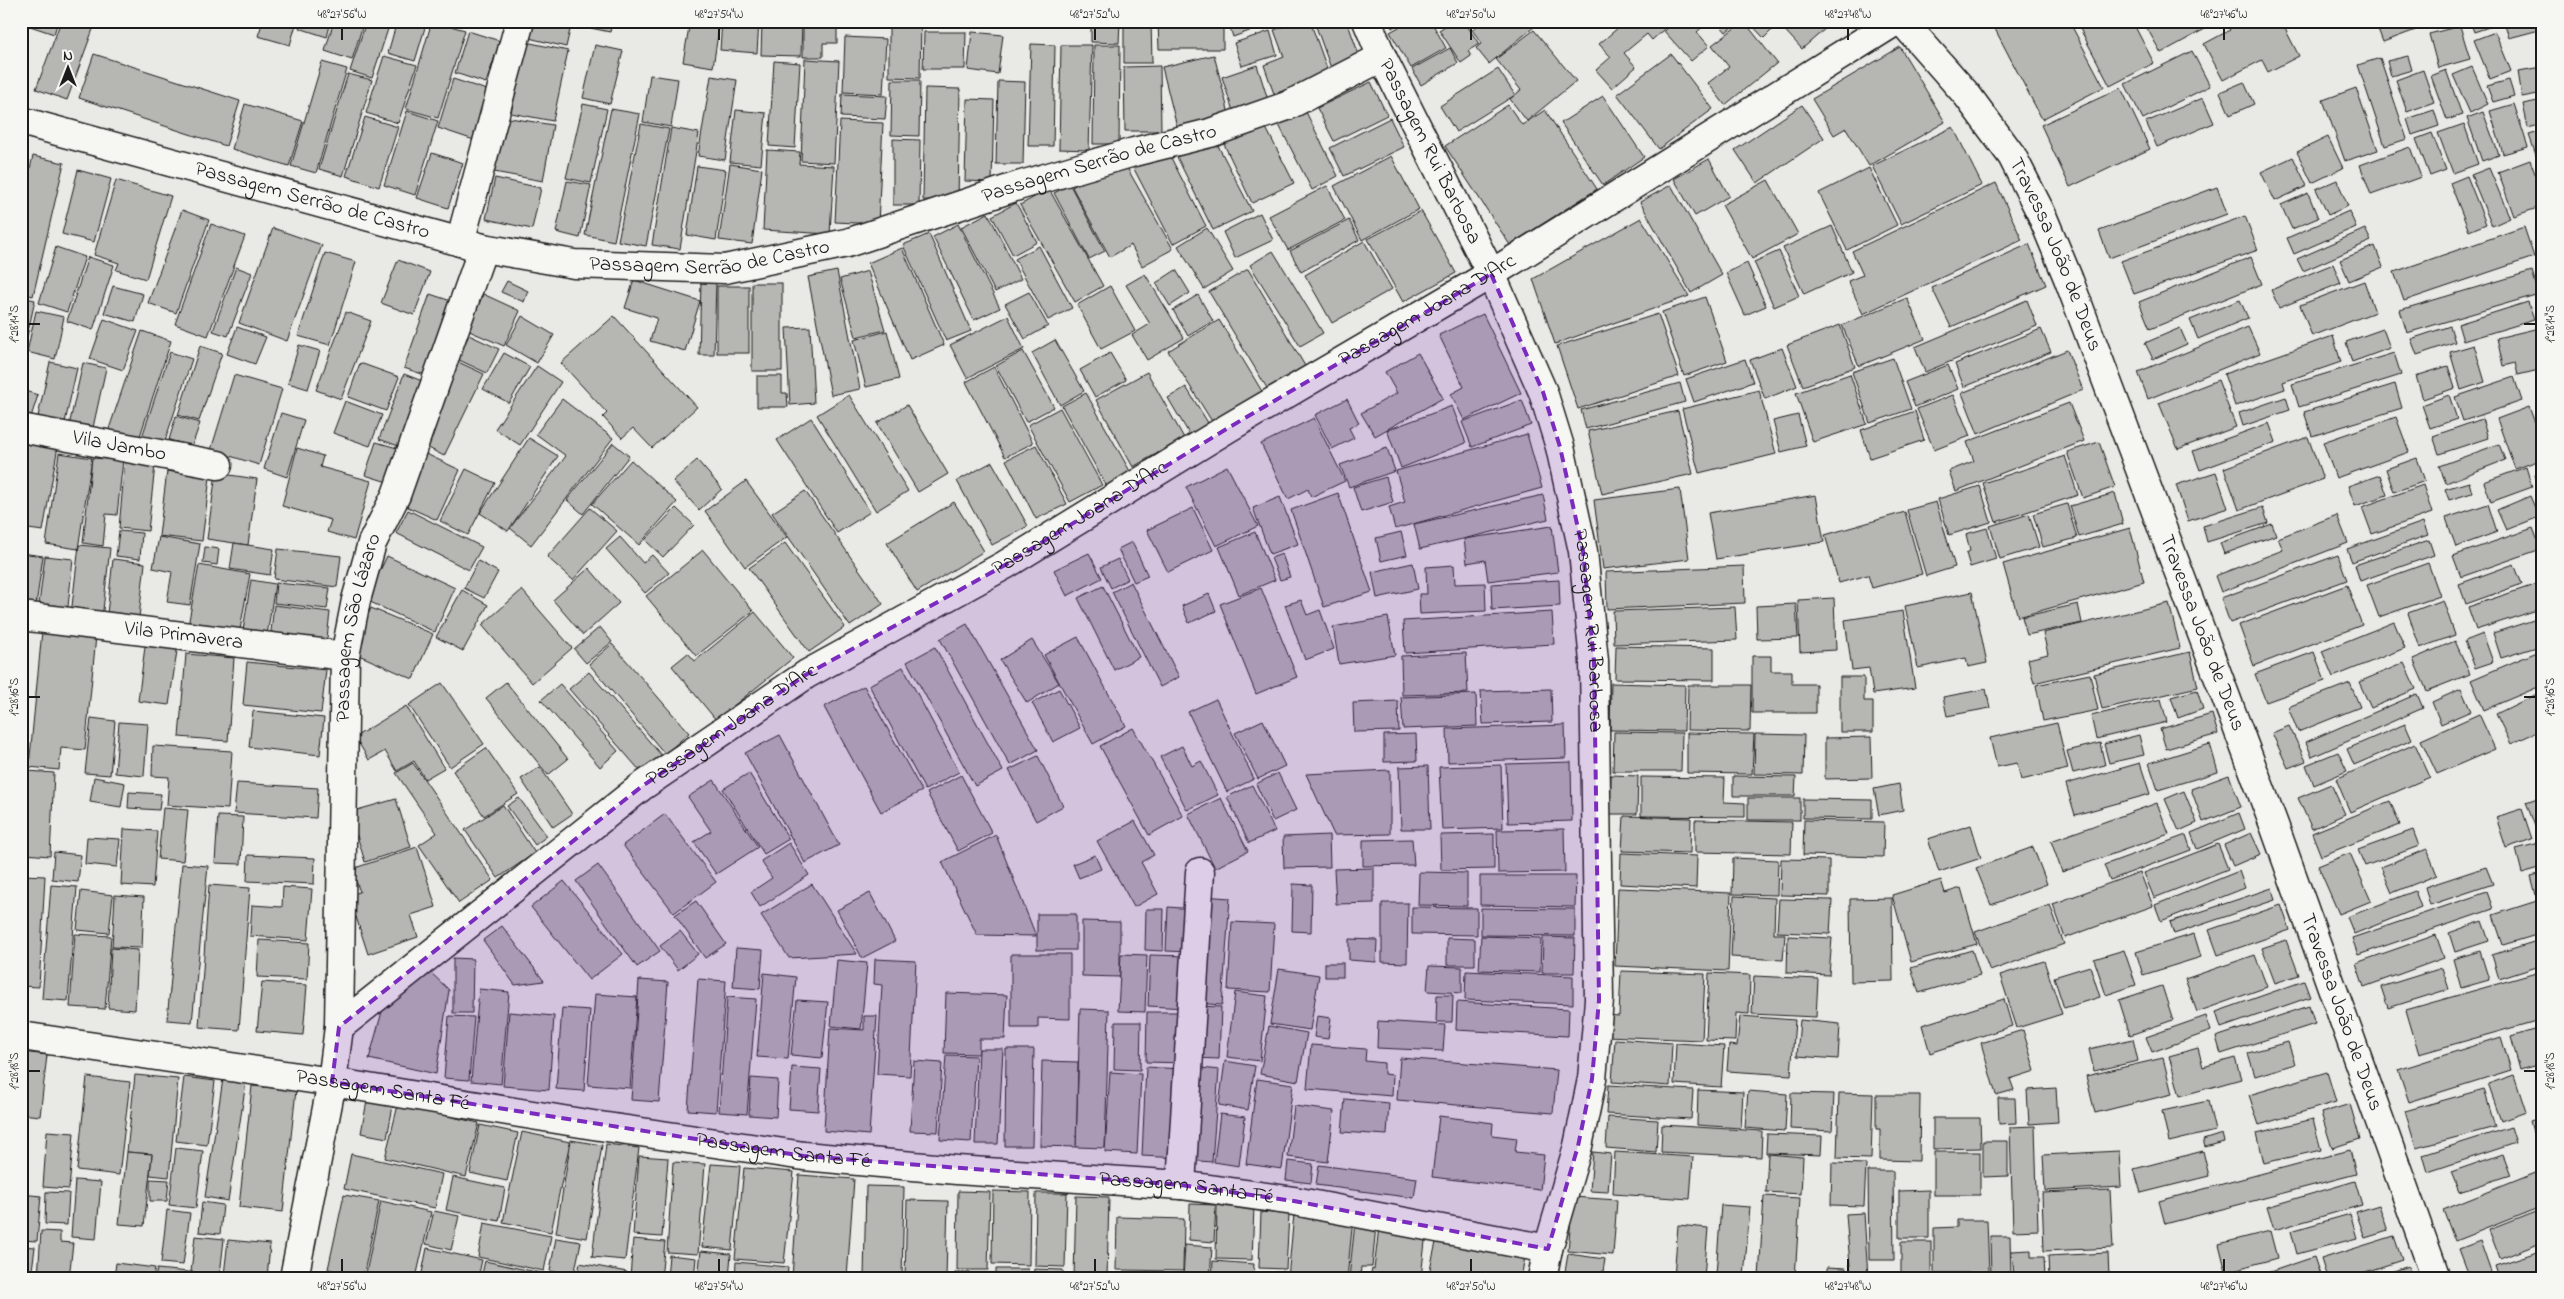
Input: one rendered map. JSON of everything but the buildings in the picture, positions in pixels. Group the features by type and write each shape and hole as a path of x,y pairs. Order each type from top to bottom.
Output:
{"street":[{"name":"Passagem São Lázaro","path":"340,1027 345,656 356,600 372,543 396,495 472,245 520,21"},
{"name":"Passagem Rui Barbosa","path":"1367,21 1382,57 1491,274 1543,392 1560,447 1583,551 1594,661 1599,1000 1592,1079 1578,1146 1548,1249 1542,1278"},
{"name":"Passagem Joana D’Arc","path":"340,1027 641,787 807,674 1004,566 1228,428 1491,274 1896,21"},
{"name":"Travessa João de Deus","path":"1902,21 1967,95 2006,148 2041,214 2068,278 2264,798 2436,1278"},
{"name":"Passagem Serrão de Castro","path":"21,122 472,245 574,264 725,269 752,265 847,243 1018,186 1134,152 1210,133 1287,106 1382,57"},
{"name":"Vila Jambo","path":"21,428 218,464"},
{"name":"Vila Primavera","path":"21,616 345,656"},
{"path":"1181,1185 1200,872"},
{"path":"294,1278 332,1082 340,1027"},
{"name":"Passagem Santa Fé","path":"21,1036 332,1082 593,1125 804,1156 957,1170 1181,1185 1294,1201 1548,1249"}],"highlighted area":[{"path":"1491,274 1543,392 1560,447 1583,551 1594,661 1599,1000 1592,1079 1578,1146 1548,1249 1294,1201 1181,1185 804,1156 332,1082 339,1027 641,787 807,674 1005,565 1228,428"}]}
